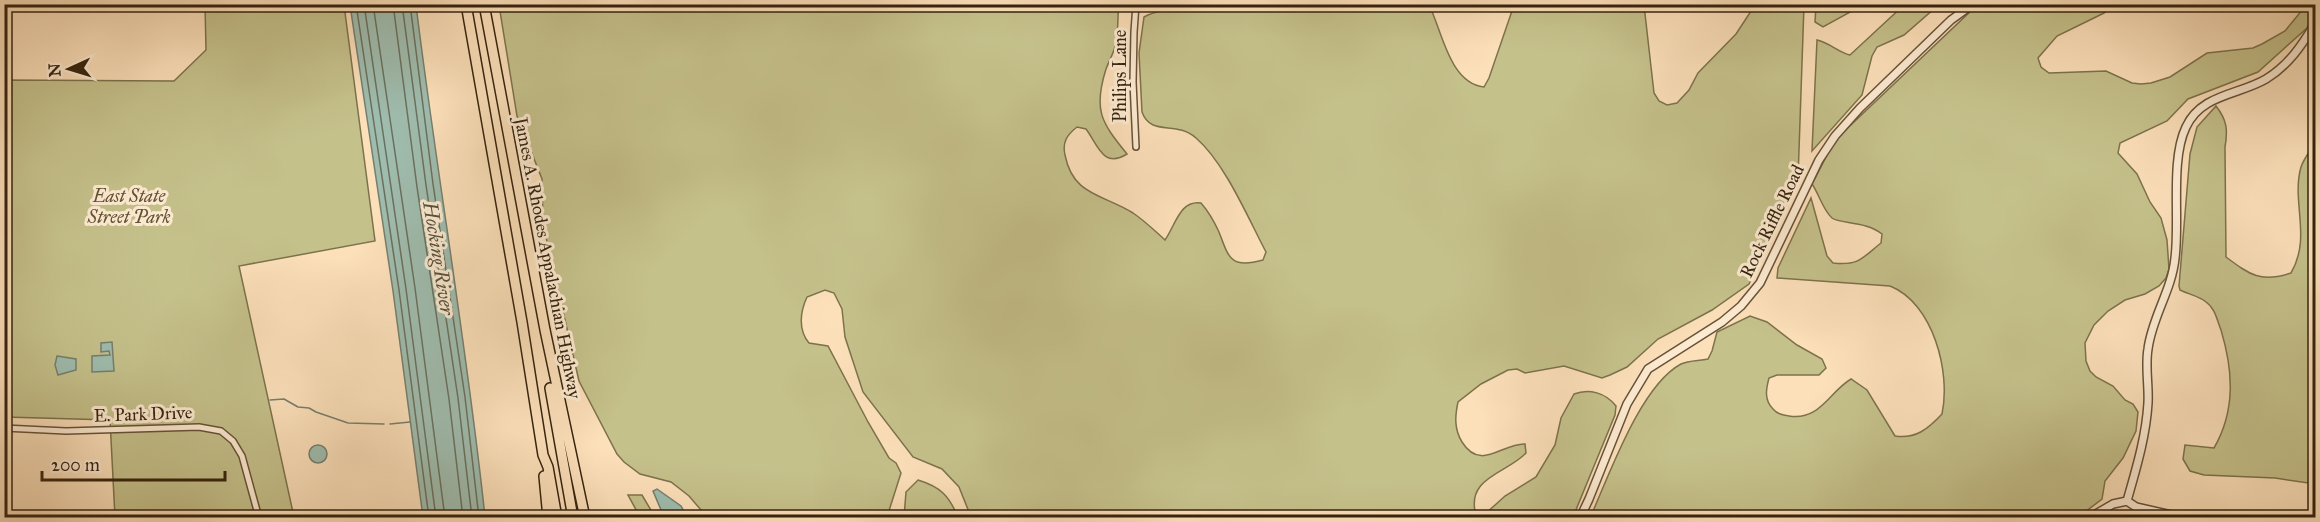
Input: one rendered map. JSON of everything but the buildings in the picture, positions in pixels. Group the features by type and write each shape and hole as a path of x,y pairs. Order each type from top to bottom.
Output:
{"highway":[{"name":"James A. Rhodes Appalachian Highway","path":"466,4 543,455 548,468 557,518"},
{"name":"James A. Rhodes Appalachian Highway","path":"484,4 545,330 585,518"},
{"path":"510,149 573,518"},
{"path":"543,455 548,518"}],"street":[{"name":"Philips Lane","path":"1136,4 1133,82 1136,147"},
{"name":"Rock Riffle Road","path":"1580,518 1624,409 1638,382 1648,369 1722,322 1741,306 1760,283 1819,160 1835,135 1944,27 1973,4"},
{"path":"2127,501 2146,425 2147,351 2152,330 2171,281 2175,259 2178,161 2186,125 2199,109 2218,97 2264,80 2286,65 2316,22"},
{"name":"E. Park Drive","path":"4,428 66,431 199,427 222,431 229,436 242,456 259,518"},
{"path":"2089,518 2113,504 2127,501 2136,507 2185,518"}],"green space":[{"path":"1816,4 1863,5 1823,27 1815,22"},
{"path":"1905,4 1954,5 1934,9 1904,35 1877,47 1872,56 1862,95 1812,151 1817,40 1850,55"},
{"path":"1984,4 2114,5 2104,13 2057,36 2038,58 2041,67 2049,73 2106,71 2132,83 2141,84 2170,77 2207,53 2253,48 2262,44 2285,31 2304,5 2315,5 2307,28 2258,72 2188,99 2167,121 2120,143 2118,153 2137,174 2150,202 2161,218 2167,240 2169,269 2166,278 2159,286 2145,294 2125,300 2108,311 2094,325 2085,343 2086,361 2090,371 2113,386 2125,400 2133,404 2138,412 2136,431 2123,458 2105,481 2102,499 2085,512 2083,517 1590,518 1627,433 1652,391 1666,375 1681,364 1708,359 1717,332 1750,316 1767,322 1797,345 1822,359 1826,368 1819,375 1777,375 1769,378 1767,398 1770,406 1778,413 1789,416 1809,414 1851,379 1867,390 1895,436 1909,436 1921,432 1942,414 1944,379 1936,341 1918,307 1905,295 1890,286 1777,278 1778,268 1811,198 1827,256 1833,263 1855,262 1881,243 1882,234 1876,230 1832,218 1812,184 1835,140 1973,9"},
{"name":"East State Street Park","path":"205,5 344,5 375,241 239,266 294,517 115,517 110,420 5,417 5,80 174,81 206,50"},
{"path":"499,5 1119,5 1116,42 1102,83 1100,105 1106,124 1127,154 1119,158 1107,157 1098,148 1086,129 1077,127 1068,136 1064,150 1075,179 1091,192 1133,213 1165,240 1183,209 1194,203 1201,203 1213,220 1225,249 1232,259 1244,263 1263,260 1266,252 1226,176 1207,149 1188,133 1151,124 1142,112 1139,53 1144,17 1160,11 1209,5 1429,5 1455,66 1462,76 1484,87 1514,5 1644,5 1654,93 1659,101 1667,105 1677,103 1689,90 1698,73 1736,34 1755,5 1804,5 1798,179 1749,284 1712,310 1658,339 1627,367 1610,375 1602,378 1564,366 1525,373 1517,369 1508,370 1481,384 1458,402 1456,427 1459,437 1469,451 1484,456 1525,444 1526,453 1482,484 1474,502 1476,515 1484,515 1505,496 1536,477 1555,445 1561,418 1574,394 1597,393 1616,406 1615,415 1573,517 971,517 959,487 942,469 913,457 863,392 845,337 842,309 834,293 825,290 807,297 802,315 803,332 809,343 828,346 868,422 889,458 896,463 901,473 887,517 707,517 689,496 671,482 640,474 617,454 579,381 543,224 542,179 517,116"},
{"path":"2216,106 2226,130 2226,257 2256,276 2272,277 2291,273 2297,260 2301,233 2298,193 2301,167 2315,143 2315,484 2275,478 2204,475 2190,471 2183,459 2185,445 2214,448 2221,434 2229,405 2228,360 2215,314 2206,302 2180,290 2179,286 2190,154 2197,127"},
{"path":"918,480 943,493 958,517 904,517 906,492"},
{"path":"628,495 642,495 655,517 640,517"}],"water":[{"name":"Hocking River","path":"350,5 416,5 470,389 485,517 423,517 393,291"},
{"path":"112,342 114,371 92,372 92,356 110,355 109,351 101,352 101,343"},
{"path":"57,356 76,359 76,370 58,375 55,365"},
{"path":"318,445 324,448 327,454 324,460 318,463 312,460 309,454 312,448"},
{"path":"657,489 681,506 687,517 664,517 653,491"}],"waterway":[{"path":"270,400 284,399 298,407 309,408 348,423 384,424"},
{"path":"390,424 410,422"}]}
